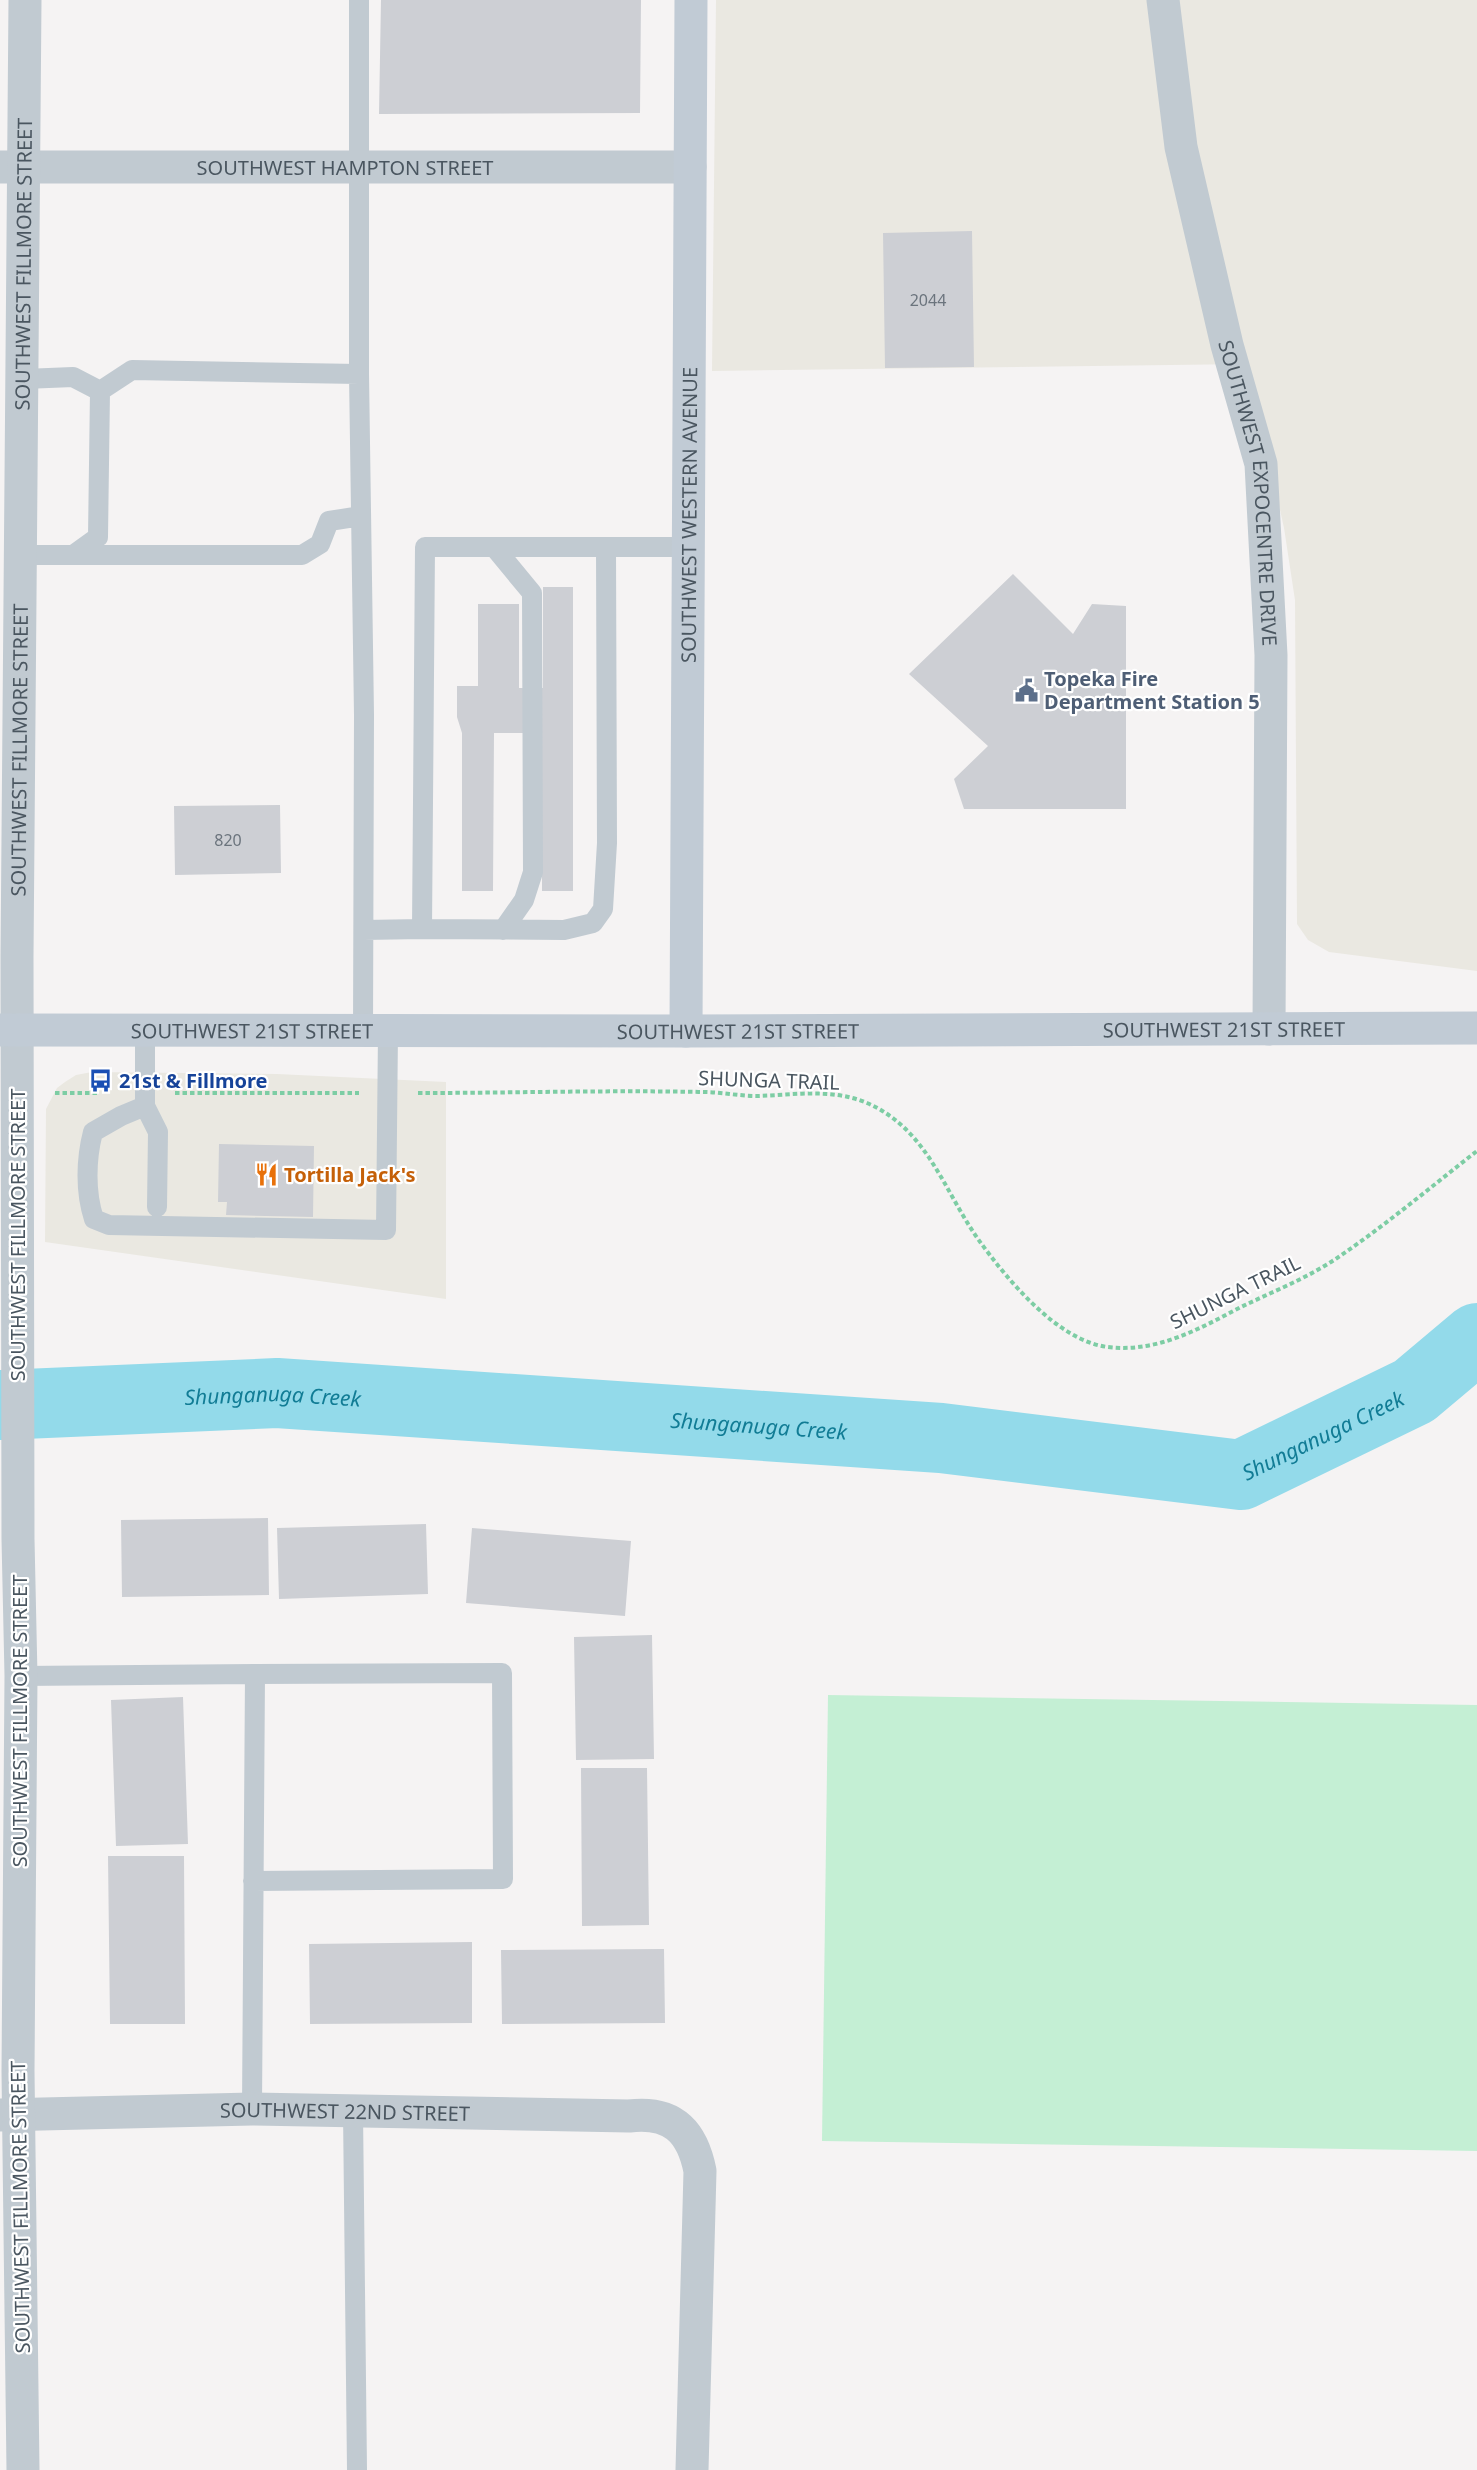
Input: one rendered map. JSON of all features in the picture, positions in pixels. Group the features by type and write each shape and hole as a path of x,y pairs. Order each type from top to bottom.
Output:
{"main road":[{"name":"SOUTHWEST WESTERN AVENUE","path":"686,1031 690,0"},
{"name":"SOUTHWEST 21ST STREET","path":"8,1030 686,1031 1477,1028"}],"street":[{"name":"SOUTHWEST FILLMORE STREET","path":"23,2470 10,2114 21,1676 18,1539 17,1090 8,1030 24,379 13,168 25,0"},
{"name":"SOUTHWEST EXPOCENTRE DRIVE","path":"1163,0 1181,147 1227,345 1261,464 1271,655 1269,1029"},
{"name":"SOUTHWEST HAMPTON STREET","path":"13,168 690,168"},
{"name":"SOUTHWEST 22ND STREET","path":"10,2114 252,2109 629,2116 647,2114 668,2119 685,2132 696,2150 700,2170 692,2470"}],"lane":[{"path":"145,1100 93,1132 89,1148 89,1203 94,1219 109,1225 386,1230 387,1093 376,1031 364,930 359,374 359,0"},
{"path":"100,391 132,370 359,374"},
{"path":"24,379 73,377 100,391"},
{"path":"73,555 98,537 100,391"},
{"path":"20,555 302,555 320,544 329,521 361,516"},
{"path":"422,929 425,547 688,547"},
{"path":"494,547 532,593 533,872 524,900 503,930"},
{"path":"364,930 564,930 593,923 603,909 608,843 606,548"},
{"path":"145,1030 145,1100 158,1132 157,1208"},
{"path":"21,1676 502,1673 503,1879 254,1881"},
{"path":"252,2109 255,1674"},
{"path":"353,2111 357,2470"}],"path":[{"name":"SHUNGA TRAIL","path":"17,1090 145,1100 387,1093 704,1092 757,1096 785,1093 823,1094 861,1101 901,1124 926,1149 967,1223 992,1259 1036,1306 1064,1330 1106,1347 1139,1347 1181,1339 1338,1258 1477,1151"}],"shaded area":[{"path":"716,0 1477,0 1477,971 1329,952 1308,940 1297,924 1295,600 1284,528 1248,364 712,371"},
{"path":"92,1072 277,1074 446,1082 446,1299 45,1242 46,1109 57,1088 76,1075"}],"green space":[{"path":"828,1695 1477,1705 1477,2151 822,2141"}],"building":[{"path":"381,0 641,0 640,113 379,114"},
{"path":"972,231 974,367 885,368 883,233"},
{"name":"Topeka Fire Department Station 5","path":"1013,574 1073,634 1092,604 1126,606 1126,809 964,809 954,779 988,746 909,674"},
{"path":"543,587 573,587 573,891 542,891 542,733 494,733 493,891 462,891 462,733 457,717 457,686 478,686 478,604 519,604 519,688 543,688"},
{"path":"280,805 281,873 175,875 174,806"},
{"name":"Tortilla Jack's","path":"219,1144 314,1146 313,1217 226,1215 227,1202 218,1202"},
{"path":"268,1518 269,1595 122,1597 121,1520"},
{"path":"426,1524 428,1594 279,1599 277,1528"},
{"path":"472,1528 631,1541 625,1616 466,1603"},
{"path":"652,1635 654,1759 576,1760 574,1637"},
{"path":"183,1697 188,1844 116,1846 111,1700"},
{"path":"581,1768 647,1768 649,1925 582,1926"},
{"path":"108,1856 184,1856 185,2024 110,2024"},
{"path":"472,1942 472,2023 310,2024 309,1944"},
{"path":"664,1949 665,2023 502,2024 501,1950"}],"waterway":[{"name":"Shunganuga Creek","path":"0,1405 277,1393 941,1438 1241,1475 1414,1391 1477,1338"}],"place":[{"name":"Topeka Fire Department Station 5","path":"1026,690"},
{"name":"21st & Fillmore","path":"101,1080"},
{"name":"Tortilla Jack's","path":"266,1174"}]}
